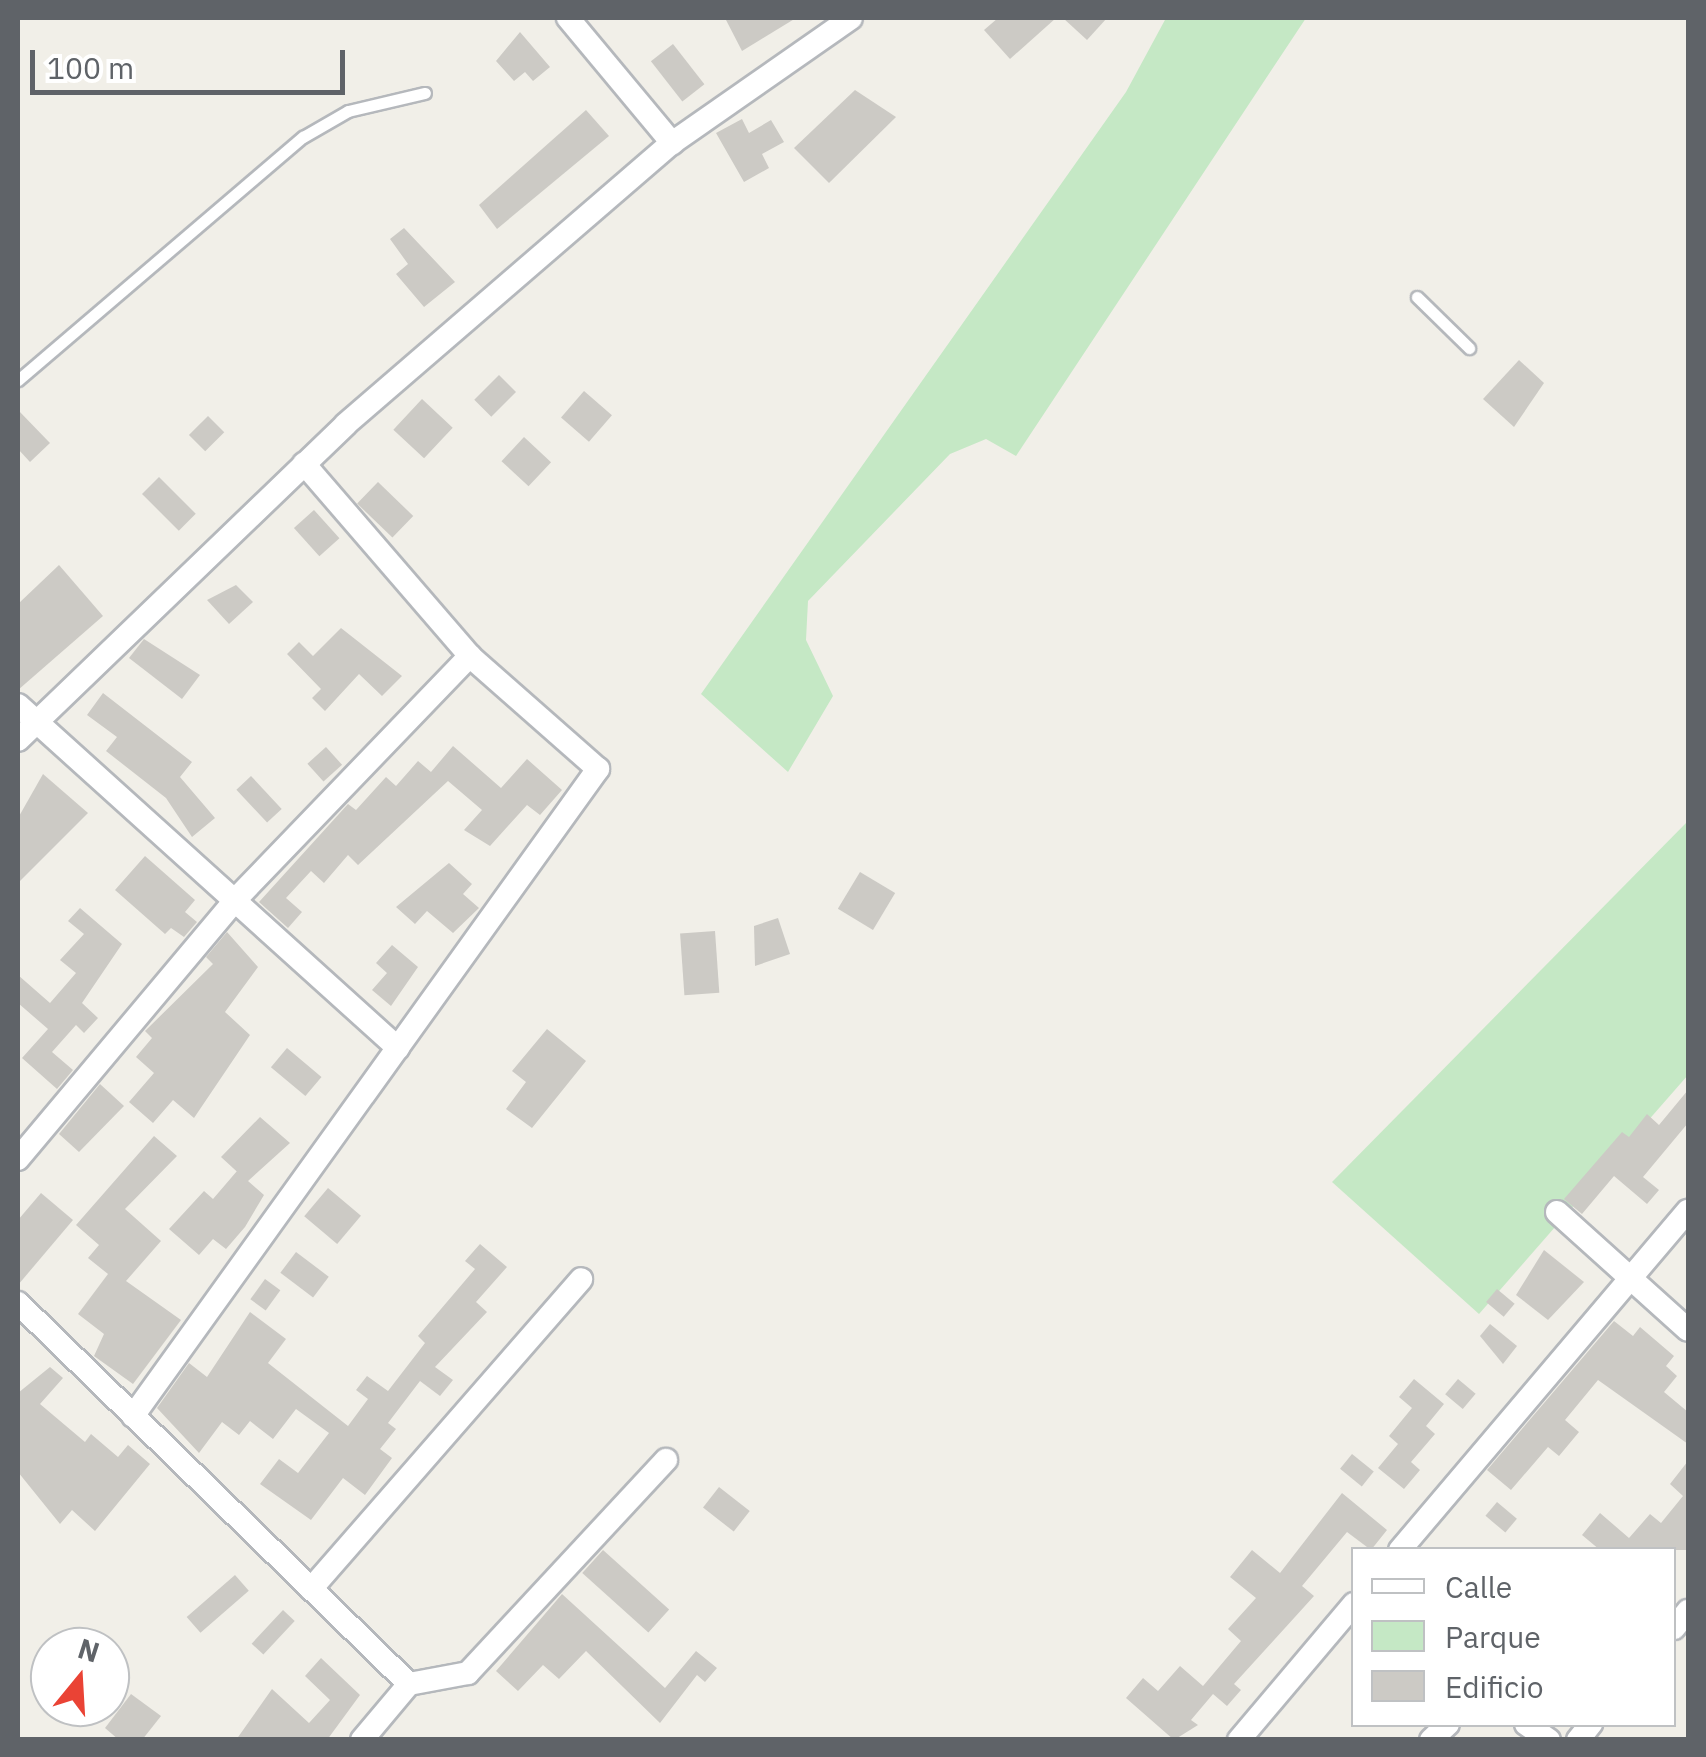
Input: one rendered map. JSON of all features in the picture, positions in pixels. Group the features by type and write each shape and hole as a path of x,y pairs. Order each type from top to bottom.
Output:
{"street":[{"path":"568,18 672,143"},
{"path":"18,740 26,713 672,143 852,18"},
{"path":"133,1416 598,769 470,656 304,464"},
{"path":"18,1159 236,900 470,656"},
{"path":"26,713 398,1048"},
{"path":"1557,1212 1688,1330"},
{"path":"1403,1547 1688,1212"},
{"path":"311,1589 582,1279"},
{"path":"18,1303 409,1684"},
{"path":"362,1740 409,1684 468,1673 666,1460"},
{"path":"1238,1740 1351,1608"}],"lane":[{"path":"18,380 304,137 348,111 425,92"},
{"path":"1417,296 1470,348"}],"green space":[{"path":"1166,18 1306,18 1016,456 986,439 950,454 808,601 806,640 833,696 788,772 701,694 1126,92"},
{"path":"1688,821 1688,1075 1479,1314 1332,1182"}],"building":[{"path":"725,18 796,18 742,51"},
{"path":"998,18 1056,18 1010,59 984,30"},
{"path":"1063,18 1107,18 1087,40"},
{"path":"520,32 550,67 533,81 525,72 514,81 496,61"},
{"path":"673,44 704,84 682,101 651,61"},
{"path":"855,90 896,117 829,183 794,148"},
{"path":"586,110 609,136 497,229 479,205"},
{"path":"742,119 749,133 771,120 784,142 762,154 769,168 744,182 716,133"},
{"path":"404,228 455,282 424,307 396,274 408,264 390,239"},
{"path":"1519,360 1544,383 1514,427 1483,399"},
{"path":"499,375 516,392 491,417 474,400"},
{"path":"584,391 612,415 589,442 561,417"},
{"path":"422,399 453,428 424,458 393,430"},
{"path":"18,410 50,443 30,462 18,449"},
{"path":"208,416 224,432 205,451 189,435"},
{"path":"524,437 551,462 529,486 501,461"},
{"path":"159,477 196,514 179,531 142,494"},
{"path":"378,482 413,516 392,538 357,504"},
{"path":"314,510 339,538 319,556 294,528"},
{"path":"59,565 103,616 18,690 18,604"},
{"path":"236,585 253,602 229,624 207,600"},
{"path":"341,628 402,676 382,696 359,674 325,711 312,698 321,689 287,654 299,642 313,656"},
{"path":"144,639 200,675 182,699 129,658"},
{"path":"103,693 192,762 180,777 215,818 192,837 166,798 106,751 117,737 87,715"},
{"path":"453,746 501,788 527,759 562,790 540,815 527,805 490,846 464,830 482,810 448,781 358,865 348,855 324,883 311,871 286,898 302,912 288,928 259,902 348,804 356,810 386,777 396,786 418,761 431,772"},
{"path":"326,747 342,765 323,782 307,764"},
{"path":"43,774 88,813 18,883 18,818"},
{"path":"251,776 282,809 267,823 236,790"},
{"path":"145,856 195,900 185,912 197,922 184,937 171,928 165,934 115,890"},
{"path":"449,863 472,884 463,894 479,908 453,933 427,911 415,924 396,907"},
{"path":"860,872 895,893 873,930 838,909"},
{"path":"80,908 122,944 82,1003 98,1018 84,1033 76,1025 52,1052 73,1070 57,1089 22,1058 48,1029 18,1003 18,975 50,1003 76,973 60,960 84,934 68,921"},
{"path":"778,918 790,954 755,966 754,926"},
{"path":"715,931 719,993 684,995 680,933"},
{"path":"227,932 258,967 225,1012 250,1035 194,1118 173,1100 153,1123 129,1102 154,1073 136,1057 152,1038 145,1031 213,964 206,957"},
{"path":"392,945 418,967 391,1006 372,990 387,973 376,963"},
{"path":"547,1029 586,1061 532,1128 506,1109 526,1082 512,1071"},
{"path":"287,1048 321,1077 305,1096 271,1067"},
{"path":"100,1084 124,1106 79,1152 59,1134"},
{"path":"1688,1090 1688,1123 1643,1177 1659,1190 1647,1204 1614,1176 1582,1214 1564,1199 1622,1132 1629,1137 1647,1114 1659,1125"},
{"path":"260,1117 290,1143 248,1181 264,1195 245,1227 226,1249 213,1239 199,1255 169,1229 204,1191 213,1199 237,1171 221,1157"},
{"path":"154,1136 177,1156 125,1209 161,1241 126,1281 181,1320 133,1384 94,1356 104,1334 78,1314 108,1274 88,1258 99,1245 76,1225"},
{"path":"328,1188 361,1216 337,1244 304,1216"},
{"path":"41,1193 73,1220 18,1285 18,1220"},
{"path":"480,1244 507,1267 476,1302 487,1312 435,1367 453,1380 440,1396 420,1381 388,1423 396,1429 380,1449 392,1458 365,1495 343,1478 311,1520 260,1484 279,1459 298,1473 329,1433 296,1409 273,1439 250,1421 239,1435 222,1422 199,1453 157,1408 189,1363 207,1377 250,1312 286,1339 268,1363 348,1426 368,1399 356,1390 367,1376 388,1391 425,1343 418,1336 475,1269 465,1261"},
{"path":"1544,1250 1584,1282 1548,1320 1516,1295"},
{"path":"296,1252 329,1277 313,1297 280,1273"},
{"path":"265,1279 280,1290 266,1310 250,1299"},
{"path":"1497,1289 1515,1304 1504,1317 1486,1302"},
{"path":"1614,1321 1633,1336 1640,1327 1674,1356 1666,1366 1677,1376 1664,1392 1688,1412 1688,1444 1598,1380 1565,1420 1579,1432 1559,1456 1548,1447 1511,1490 1487,1470"},
{"path":"1490,1324 1517,1346 1503,1364 1480,1336"},
{"path":"50,1367 63,1378 40,1404 85,1442 91,1434 118,1457 128,1445 150,1464 95,1531 72,1510 60,1524 18,1472 18,1393"},
{"path":"1414,1379 1444,1404 1426,1426 1435,1434 1411,1462 1420,1470 1404,1489 1378,1468 1398,1444 1389,1436 1412,1408 1399,1397"},
{"path":"1458,1379 1476,1394 1463,1409 1445,1394"},
{"path":"1352,1454 1374,1472 1362,1486 1340,1469"},
{"path":"1688,1461 1688,1550 1596,1547 1582,1535 1600,1513 1629,1538 1650,1514 1661,1523 1683,1496 1670,1484"},
{"path":"719,1487 750,1511 734,1531 703,1507"},
{"path":"1342,1493 1387,1530 1373,1547 1367,1547 1347,1532 1302,1586 1314,1596 1234,1684 1241,1690 1227,1706 1213,1694 1191,1720 1198,1725 1174,1740 1126,1698 1143,1678 1158,1691 1180,1666 1203,1686 1241,1641 1228,1629 1256,1598 1230,1577 1252,1550 1280,1573"},
{"path":"1497,1502 1517,1519 1505,1533 1485,1516"},
{"path":"603,1550 669,1610 648,1633 582,1573"},
{"path":"235,1575 249,1591 200,1633 187,1617"},
{"path":"562,1594 665,1688 696,1651 717,1668 705,1682 697,1675 660,1723 586,1651 559,1679 543,1665 518,1691 496,1671"},
{"path":"283,1610 295,1621 263,1655 252,1644"},
{"path":"321,1658 360,1695 327,1740 236,1740 272,1689 309,1723 330,1700 305,1676"},
{"path":"130,1695 161,1716 142,1740 119,1740 105,1728 130,1727"}]}
